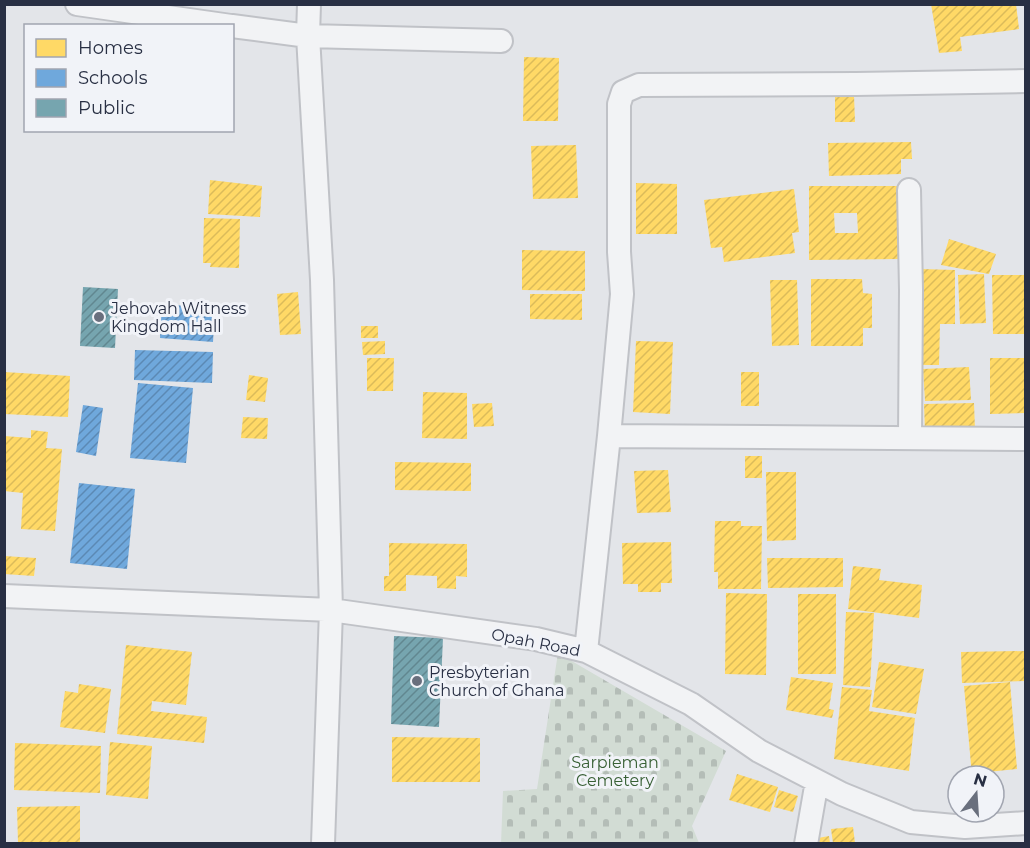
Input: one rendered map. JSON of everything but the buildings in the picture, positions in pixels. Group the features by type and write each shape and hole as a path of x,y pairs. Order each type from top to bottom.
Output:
{"street":[{"path":"77,4 218,24"},
{"path":"309,4 308,36 322,280 331,610 323,843"},
{"path":"234,26 308,36 501,41"},
{"path":"586,651 622,294 619,252 619,104 623,92 639,85 1026,81"},
{"path":"909,190 910,438"},
{"path":"609,436 1026,439"},
{"name":"Opah Road","path":"4,596 331,610 536,639 586,651 691,704 759,751 843,794 911,822 965,827 1026,823"},
{"path":"806,843 818,781"}],"green space":[{"name":"Sarpieman Cemetery","path":"558,653 726,751 692,826 699,843 501,844 503,791 537,789"}],"place":[{"name":"Jehovah Witness Kingdom Hall","path":"99,317"},
{"name":"Presbyterian Church of Ghana","path":"417,681"}]}
